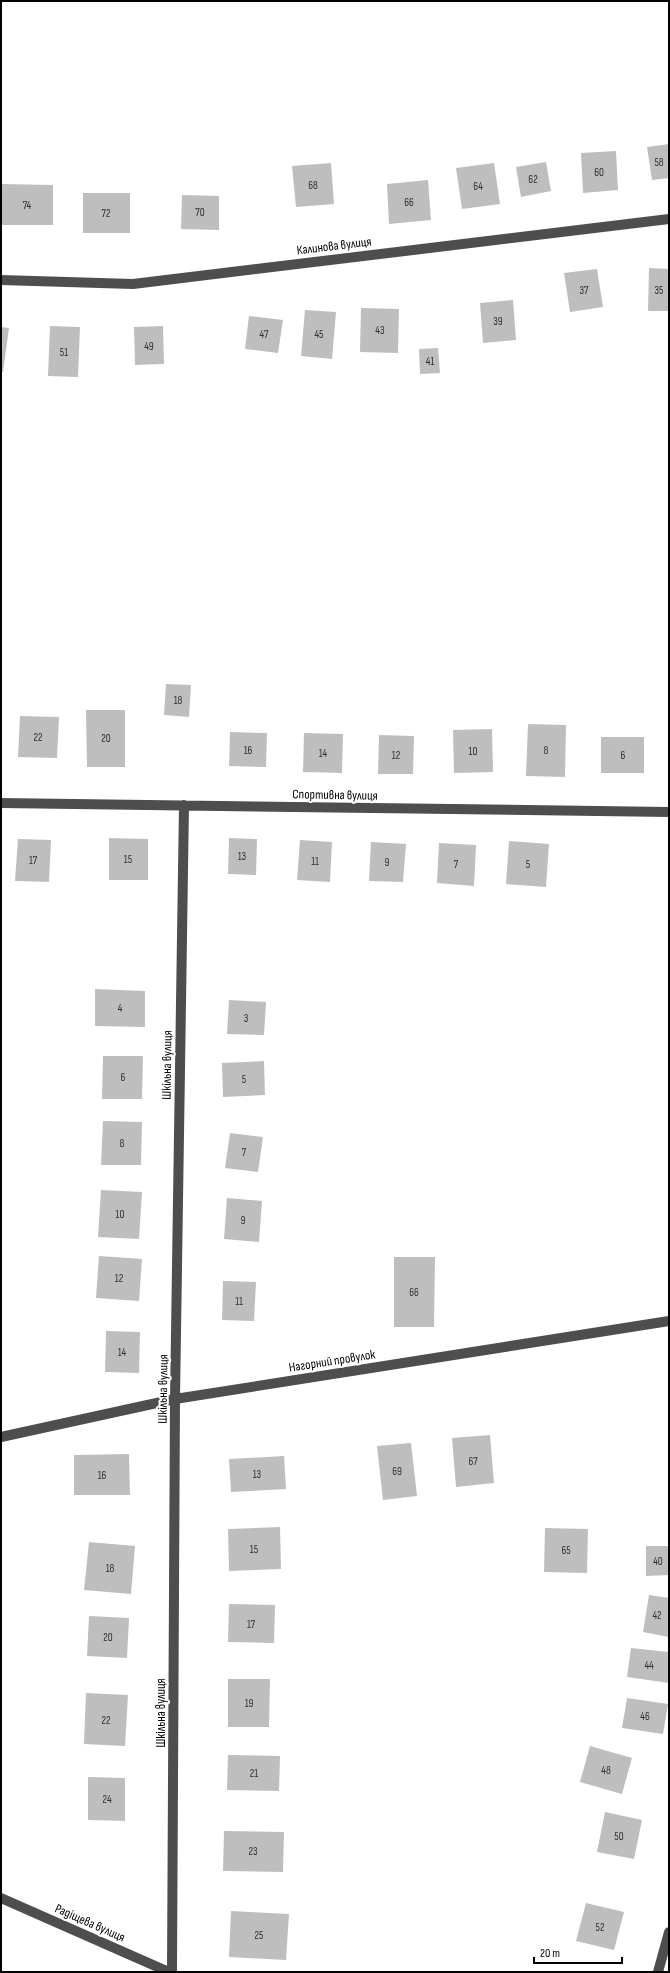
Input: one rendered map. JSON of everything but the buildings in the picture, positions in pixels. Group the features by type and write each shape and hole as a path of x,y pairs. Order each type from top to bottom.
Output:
{"street":[{"name":"Калинова вулиця","path":"1,280 132,284 669,219"},
{"name":"Спортивна вулиця","path":"1,803 669,812"},
{"name":"Шкільна вулиця","path":"172,1972 175,1399 184,806"},
{"name":"Нагорний провулок","path":"1,1437 175,1399 669,1321"},
{"name":"Радіщева вулиця","path":"1,1898 169,1972"},
{"path":"658,1972 669,1932"}]}
